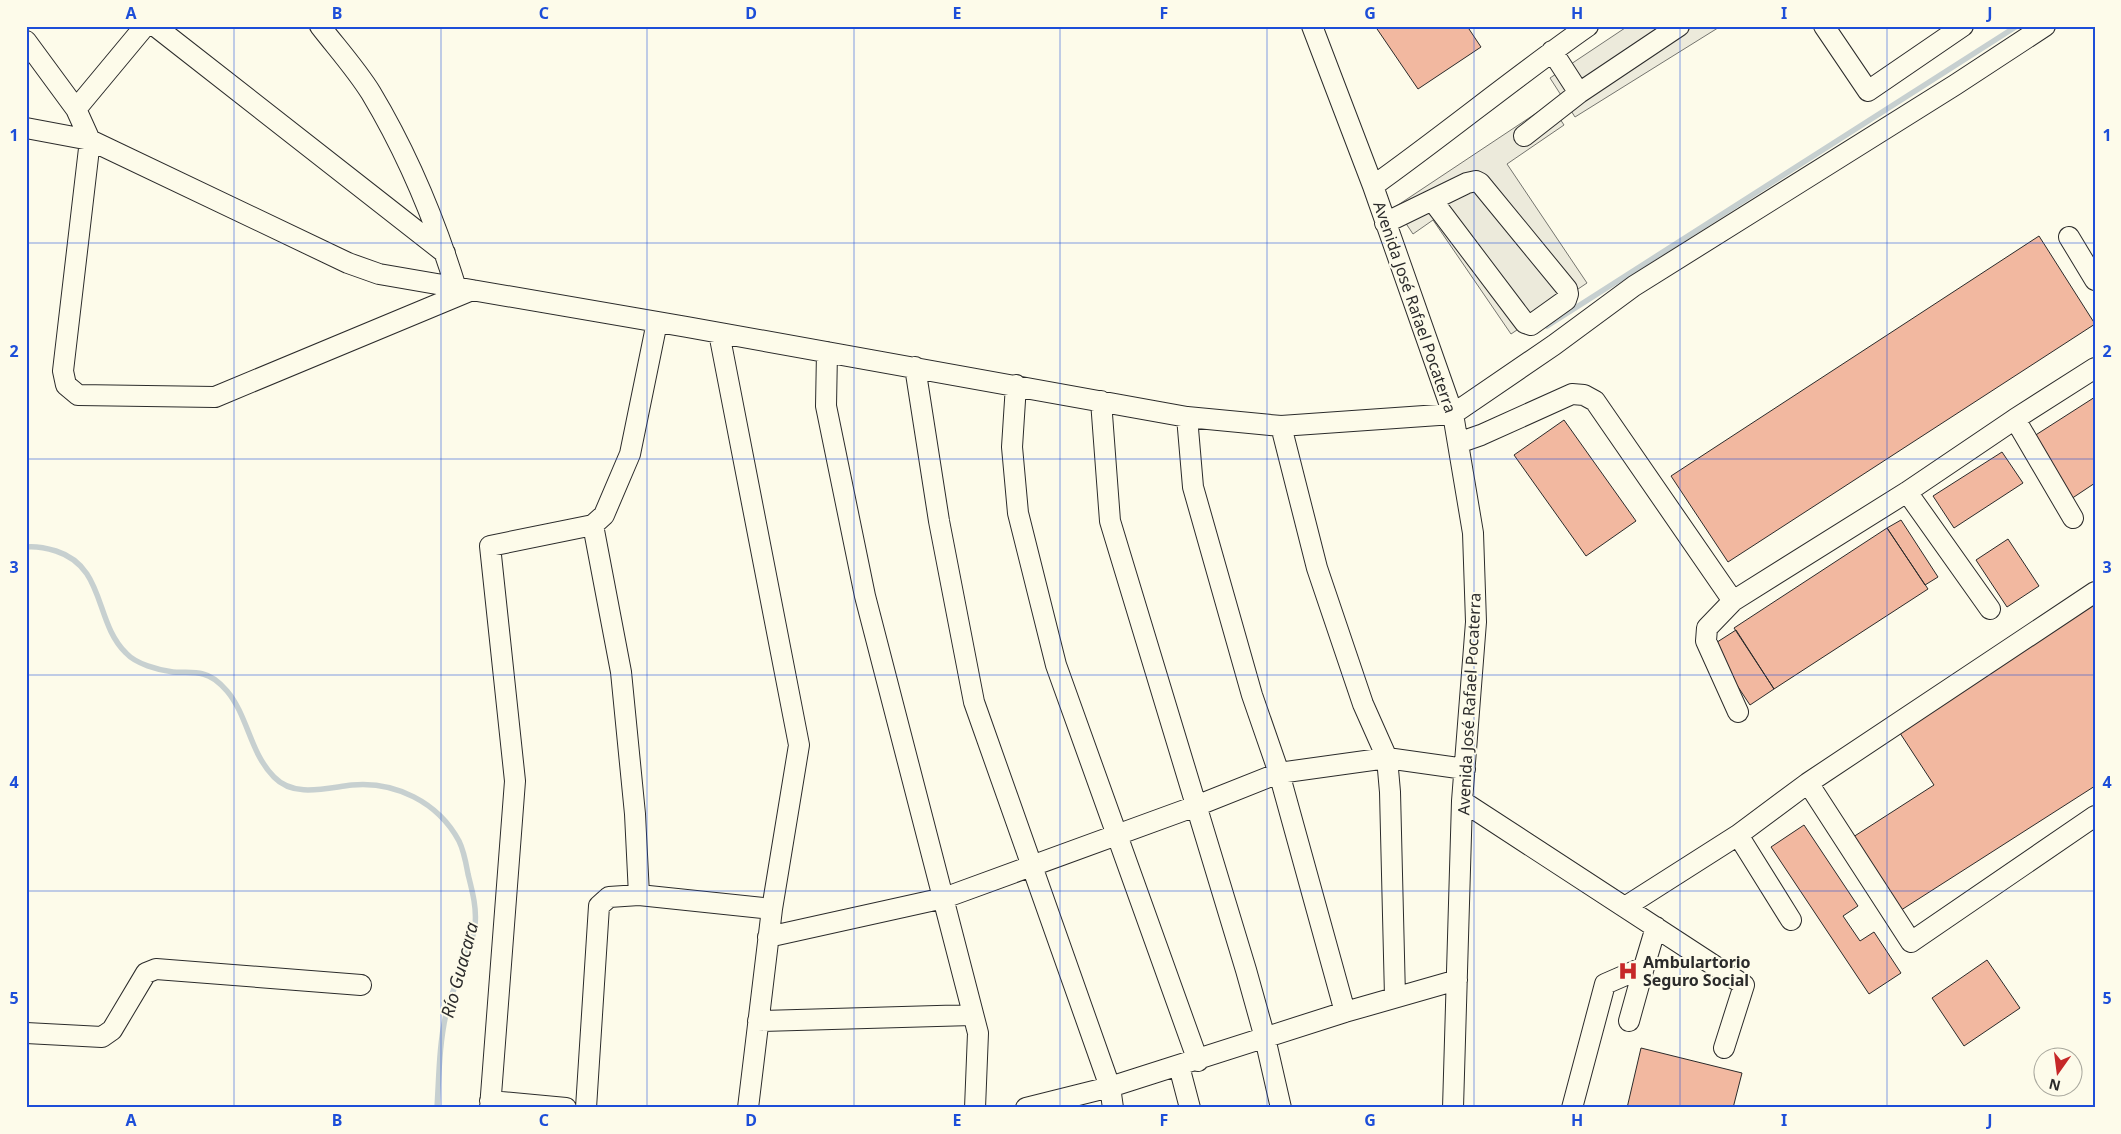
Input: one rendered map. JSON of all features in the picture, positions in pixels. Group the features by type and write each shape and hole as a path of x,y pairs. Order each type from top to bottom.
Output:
{"street":[{"path":"26,34 31,26"},
{"path":"76,109 145,26"},
{"path":"155,26 445,253"},
{"path":"320,26 369,91 401,146 445,253 464,289"},
{"name":"Avenida José Rafael Pocaterra","path":"1312,26 1373,186 1453,414 1472,533 1476,622 1462,801 1453,1108"},
{"path":"1373,186 1588,26"},
{"path":"1524,136 1579,93 1679,26"},
{"path":"1824,26 1868,90 1963,26"},
{"path":"26,128 90,140 348,263 378,274 915,367 1187,417 1281,426 1453,414 1554,345 1634,286 1955,86 2046,26"},
{"path":"26,41 76,109 90,140 63,371 66,386 78,395 215,397 464,289"},
{"path":"1552,51 1579,93"},
{"path":"1385,223 1432,200 1467,183 1476,181 1480,183 1567,289 1566,300 1531,325 1525,323 1432,200"},
{"path":"2069,237 2093,272"},
{"path":"566,1108 490,1104 515,781 490,546 593,525 604,515 630,454 657,322"},
{"path":"719,333 798,745 768,937 748,1108"},
{"path":"827,352 826,406 865,596 978,1034 975,1108"},
{"path":"915,367 939,521 974,702 1110,1088 1113,1108"},
{"path":"1738,712 1706,641 1707,628 1733,601 1907,492 2095,368"},
{"path":"1016,385 1012,447 1018,513 1056,665 1117,835 1189,1063 1190,1108"},
{"path":"1458,442 1481,435 1572,394 1584,395 1595,401 1733,601"},
{"path":"1101,401 1110,520 1265,1038 1281,1108"},
{"path":"1187,417 1193,487 1252,695 1279,773 1345,1012"},
{"path":"2015,419 2073,518"},
{"path":"1281,426 1318,568 1363,704 1387,758 1390,792 1395,998"},
{"path":"1907,492 1990,609"},
{"path":"593,525 621,672 635,814 639,895"},
{"path":"1625,908 1738,835 1808,783 2095,592"},
{"path":"768,937 944,898 1033,867 1279,773 1387,758 1465,769"},
{"path":"1808,783 1911,942 2095,816"},
{"path":"1462,801 1744,985 1724,1048"},
{"path":"1738,835 1790,920"},
{"path":"586,1108 600,906 609,897 639,895 772,909"},
{"path":"1629,1021 1656,928"},
{"path":"1572,1108 1605,984 1644,967"},
{"path":"26,1033 102,1037 112,1030 140,980 146,973 156,969 362,986"},
{"path":"1026,1108 1110,1088 1345,1012 1457,980"},
{"path":"758,1021 972,1015"}],"shaded area":[{"path":"1628,26 1721,26 1575,117 1550,78"},
{"path":"1550,104 1564,125 1507,164 1587,283 1511,334 1433,220 1413,234 1395,207"}],"building":[{"path":"1375,26 1467,26 1481,47 1418,89"},
{"path":"2039,236 2095,324 1728,562 1671,476"},
{"path":"2095,397 2095,483 2071,499 2031,438"},
{"path":"1564,420 1636,521 1586,556 1514,455"},
{"path":"2002,452 2023,483 1954,528 1933,496"},
{"path":"1901,520 1938,577 1925,585 1887,528"},
{"path":"1887,528 1928,589 1774,689 1734,628"},
{"path":"2008,539 2039,586 2007,607 1976,560"},
{"path":"2095,602 2095,786 1895,914 1850,839 1934,785 1896,727"},
{"path":"1736,630 1774,689 1750,705 1711,646"},
{"path":"1804,825 1858,906 1843,916 1860,941 1874,932 1901,973 1869,994 1771,847"},
{"path":"1987,960 2020,1008 1964,1046 1932,998"},
{"path":"1641,1048 1742,1073 1733,1108 1627,1108"}],"waterway":[{"path":"1547,326 2017,26"},
{"name":"Río Guacara","path":"26,547 56,551 72,559 84,569 92,582 116,640 130,657 161,670 206,675 222,686 240,712 259,757 274,777 282,783 291,788 301,790 352,785 384,787 414,797 427,805 450,827 464,853 474,899 475,925 470,947 446,1014 441,1049 437,1108"}],"place":[{"name":"Ambulartorio Seguro Social","path":"1628,971"}]}
